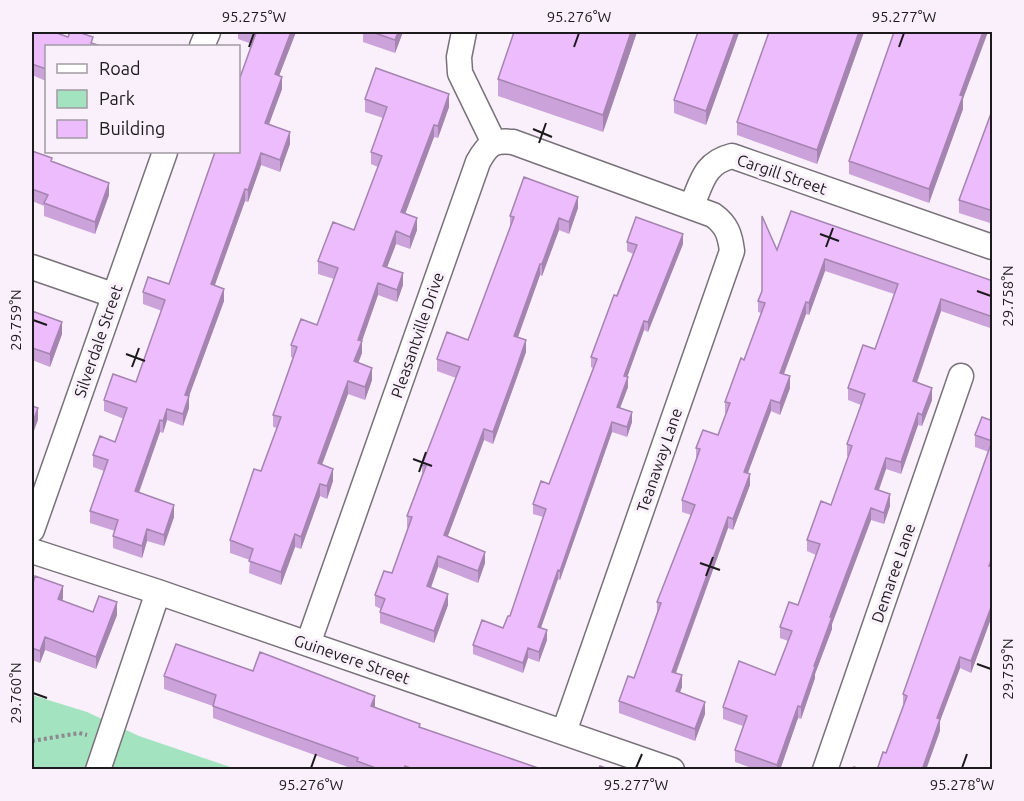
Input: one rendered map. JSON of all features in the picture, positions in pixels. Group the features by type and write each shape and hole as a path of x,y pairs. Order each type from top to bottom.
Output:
{"street":[{"path":"464,32 459,57 460,73 494,143 513,142 692,205"},
{"name":"Pleasantville Drive","path":"308,644 478,162 486,147 494,143"},
{"name":"Silverdale Street","path":"32,530 165,153"},
{"name":"Cargill Street","path":"692,205 708,167 719,159 732,156 993,247"},
{"name":"Teanaway Lane","path":"564,732 732,251 730,236 723,222 692,205"},
{"path":"32,267 113,295"},
{"name":"Demaree Lane","path":"825,770 962,376"},
{"name":"Guinevere Street","path":"32,551 158,592 672,770"},
{"path":"98,770 158,592"}],"path":[{"path":"32,741 79,734 108,740"}],"green space":[{"path":"32,695 87,712 139,736 236,769 32,769"}],"building":[{"path":"32,32 54,32 68,37 70,32 78,32 93,37 91,43 98,45 45,45 45,69 32,64"},
{"path":"250,32 291,32 275,74 282,77 265,123 290,132 280,160 261,153 248,190 245,189 211,284 224,289 185,395 189,396 183,414 167,409 163,421 160,420 135,491 174,505 164,535 147,529 142,546 113,536 118,520 90,511 108,460 93,455 100,436 115,442 127,408 104,400 113,374 136,382 165,300 143,292 148,277 169,284 215,153 240,153 240,77 256,33"},
{"path":"372,32 398,32 395,40"},
{"path":"514,32 631,32 603,115 498,79"},
{"path":"698,32 735,32 706,111 674,100"},
{"path":"769,32 859,32 817,150 737,122"},
{"path":"894,32 983,32 960,95 963,96 929,189 849,161"},
{"path":"376,68 449,94 438,126 434,125 401,212 417,218 410,237 396,231 383,266 403,273 397,290 378,283 358,340 362,341 354,361 372,368 365,387 348,381 318,463 333,469 327,486 320,484 301,537 295,534 281,572 249,561 253,549 230,540 254,469 261,471 281,417 273,415 297,347 291,345 301,319 317,325 338,268 318,261 333,222 354,230 382,156 371,152 387,107 365,99"},
{"path":"993,108 993,211 959,200"},
{"path":"32,151 52,158 51,161 109,183 95,222 44,203 48,195 32,189"},
{"path":"524,177 578,197 569,222 559,218 542,264 540,264 514,336 526,340 515,372 493,432 484,429 444,535 485,552 478,571 438,556 427,586 448,594 434,631 380,612 385,599 375,595 384,571 392,573 412,517 407,516 426,466 422,465 460,367 437,359 447,332 468,340 514,217 510,216"},
{"path":"791,211 993,281 993,317 941,299 913,381 932,388 922,415 918,413 901,462 886,458 875,489 890,494 884,513 871,508 830,617 832,617 801,707 798,706 777,765 735,750 747,716 723,707 739,661 775,675 792,631 780,627 789,602 798,605 820,544 807,540 821,501 831,505 852,446 847,444 865,394 848,388 863,345 875,349 898,284 825,259 809,303 806,302 780,373 790,376 780,403 771,400 744,472 750,474 733,519 728,517 672,672 682,675 676,691 705,702 695,729 619,701 628,676 634,678 661,603 657,602 695,505 682,500 700,449 696,448 703,430 718,435 730,403 725,402 741,358 744,360 765,303 758,301 762,291 762,216 777,250"},
{"path":"636,217 683,234 648,322 644,321 624,376 628,377 617,407 632,412 627,427 612,422 538,627 547,630 539,652 528,648 523,663 473,645 482,620 503,628 510,616 546,509 533,504 541,481 549,484 597,359 591,357 614,295 617,296 637,245 627,242"},
{"path":"32,311 62,322 50,354 32,348"},
{"path":"32,406 38,408 32,424"},
{"path":"982,417 993,421 993,556 989,566 993,567 993,602 971,661 960,657 937,718 940,719 922,770 877,770 883,752 886,753 907,696 903,694 992,441 975,435"},
{"path":"35,576 63,586 58,599 93,612 99,596 117,602 96,657 45,637 40,651 32,648 32,586"},
{"path":"176,644 253,671 260,652 375,696 371,706 420,724 419,727 544,770 416,770 405,766 404,770 381,770 357,761 358,758 213,706 216,695 164,676"},
{"path":"600,766 611,770 598,770"}]}
